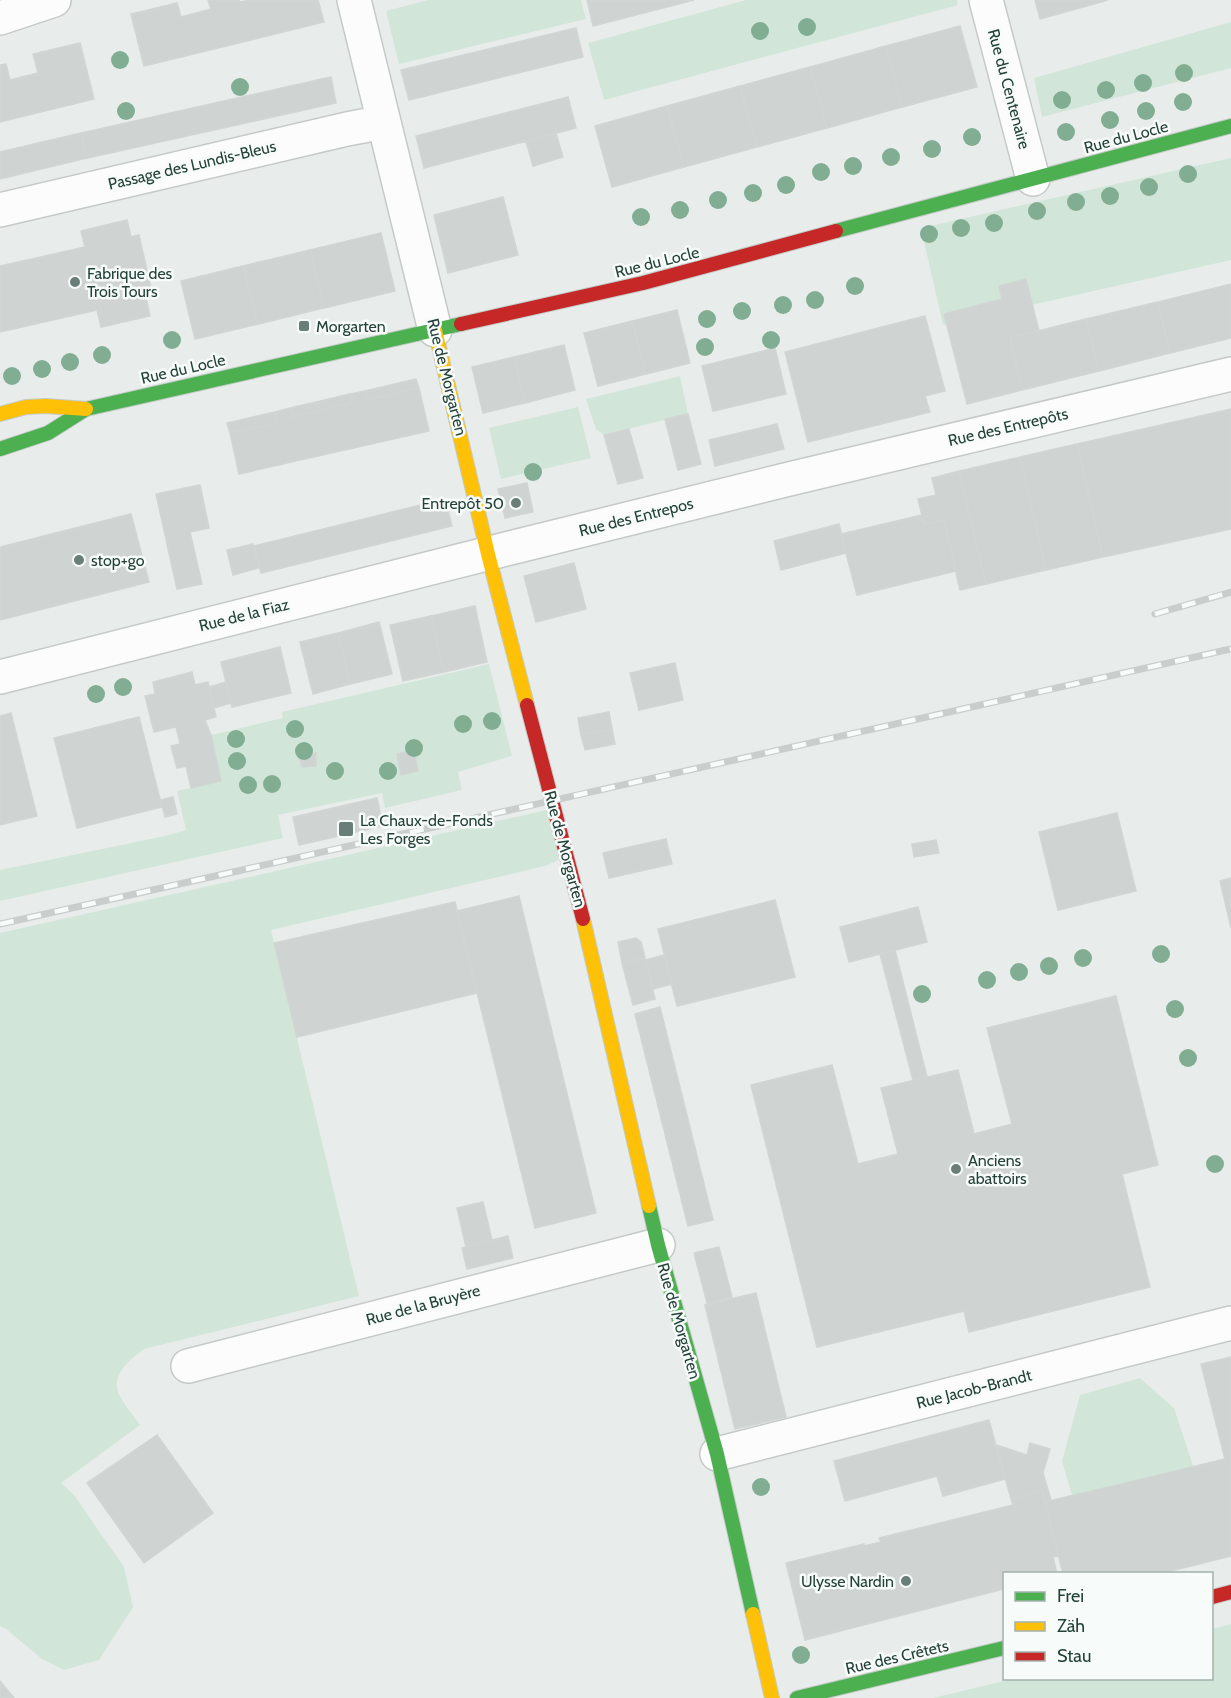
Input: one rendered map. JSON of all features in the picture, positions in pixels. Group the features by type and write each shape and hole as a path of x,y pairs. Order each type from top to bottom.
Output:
{"main road":[{"name":"Rue du Locle","path":"0,414 26,407 86,409 694,270 1231,126"},
{"name":"Rue de Morgarten","path":"435,330 488,554 581,910 658,1245 717,1454 772,1698"},
{"name":"Rue du Locle","path":"0,449 48,433 86,409"},
{"path":"1213,1597 1231,1592"},
{"name":"Rue des Crêtets","path":"796,1698 1003,1648"}],"street":[{"path":"0,18 54,0"},
{"name":"Rue de Morgarten","path":"354,0 435,330"},
{"name":"Rue du Centenaire","path":"986,0 1033,179"},
{"name":"Passage des Lundis-Bleus","path":"0,210 384,122"},
{"name":"Rue des Entrepôts","path":"785,480 1231,375"},
{"name":"Rue des Entrepos","path":"488,554 785,480"},
{"name":"Rue de la Fiaz","path":"0,677 488,554"},
{"name":"Rue de la Bruyère","path":"188,1366 658,1245"},
{"name":"Rue Jacob-Brandt","path":"717,1454 1231,1323"}],"green space":[{"path":"428,0 581,0 586,19 399,64 386,11"},
{"path":"746,0 957,0 958,5 604,100 588,43"},
{"path":"1231,22 1231,68 1042,117 1034,78"},
{"path":"1231,158 1231,260 943,325 921,228"},
{"path":"680,376 688,414 604,435 596,429 586,399"},
{"path":"578,407 591,458 501,479 489,428"},
{"path":"489,664 512,756 458,772 462,790 385,808 382,793 278,815 283,838 0,901 0,870 186,830 177,791 221,781 211,735 283,718 282,712"},
{"path":"547,810 559,860 545,866 271,930 359,1296 144,1349 124,1367 118,1379 118,1392 140,1425 61,1483 74,1495 124,1567 133,1607 99,1660 64,1670 42,1659 0,1626 0,933"},
{"path":"1140,1378 1174,1408 1193,1466 1072,1495 1062,1461 1080,1395"},
{"path":"1231,1624 1231,1698 933,1698 1008,1680 1213,1680 1213,1629"}],"building":[{"path":"208,0 239,0 240,2 318,0 324,22 144,66 131,14 177,3 181,17 211,9"},
{"path":"587,0 694,0 593,26"},
{"path":"1035,0 1108,0 1040,19"},
{"path":"960,26 977,87 902,107 886,46"},
{"path":"576,28 583,57 409,100 401,70"},
{"path":"80,43 94,99 0,122 0,65 6,64 10,80 38,73 33,54"},
{"path":"886,46 902,107 827,128 810,67"},
{"path":"810,67 827,128 757,147 740,86"},
{"path":"331,77 336,103 87,158 81,133"},
{"path":"740,86 757,147 684,167 667,106"},
{"path":"568,97 576,128 424,168 416,136"},
{"path":"667,106 684,167 612,187 595,126"},
{"path":"81,133 87,158 0,179 0,152"},
{"path":"556,133 563,157 533,166 526,141"},
{"path":"503,197 518,255 448,273 434,215"},
{"name":"Fabrique des Trois Tours","path":"127,220 131,237 139,235 153,297 146,298 150,316 101,327 97,310 0,332 0,266 85,247 81,231"},
{"path":"381,233 395,291 324,308 310,250"},
{"path":"310,250 324,308 258,324 243,266"},
{"path":"243,266 258,324 195,339 181,281"},
{"path":"1026,279 1039,331 1010,338 1022,390 967,404 944,314 1002,299 999,286"},
{"path":"1231,284 1231,338 1170,353 1158,302"},
{"path":"1158,302 1170,353 1099,371 1086,319"},
{"path":"677,310 690,363 646,374 632,321"},
{"path":"925,316 945,391 925,396 930,412 808,442 785,352"},
{"path":"1086,319 1099,371 1022,390 1010,338"},
{"path":"632,321 646,374 598,386 584,333"},
{"path":"564,345 575,390 525,403 514,357"},
{"path":"775,348 786,394 713,411 702,366"},
{"path":"514,357 525,403 483,413 472,367"},
{"path":"416,379 419,388 367,400 365,391"},
{"path":"419,388 429,431 239,474 230,433 277,423 275,412 290,408 292,417 352,403 350,394 365,391 367,400"},
{"path":"350,394 352,403 292,417 290,408"},
{"path":"1231,409 1231,529 1103,557 1077,444"},
{"path":"275,412 277,423 230,433 227,423"},
{"path":"688,414 701,464 678,470 665,419"},
{"path":"777,424 784,449 715,466 709,440"},
{"path":"629,429 643,478 618,484 604,435"},
{"path":"1077,444 1103,557 1046,570 1020,457"},
{"path":"1020,457 1046,570 986,584 959,471"},
{"path":"959,471 986,584 960,590 944,520 924,524 918,499 936,495 932,478"},
{"name":"Entrepôt 50","path":"527,483 533,512 505,518 498,489"},
{"path":"200,485 209,528 190,532 202,584 177,589 156,494"},
{"path":"445,499 452,526 261,573 254,546"},
{"path":"131,514 149,582 0,620 0,547"},
{"path":"922,515 924,524 944,520 956,571 857,595 841,534"},
{"path":"839,524 846,553 781,570 774,541"},
{"path":"253,544 259,568 233,575 227,550"},
{"path":"574,563 586,609 536,622 524,576"},
{"path":"475,606 487,662 444,672 431,616"},
{"path":"431,616 444,672 403,681 390,625"},
{"path":"379,622 392,674 350,684 338,633"},
{"path":"338,633 350,684 313,694 300,642"},
{"path":"280,647 291,693 232,707 221,662"},
{"path":"675,663 683,700 639,710 630,673"},
{"path":"192,672 195,685 208,682 216,717 205,720 211,735 221,781 191,788 186,766 177,768 171,746 180,744 176,727 154,732 145,696 155,694 153,682"},
{"path":"226,682 231,703 214,708 209,687"},
{"path":"609,712 612,729 581,735 578,718"},
{"path":"11,713 37,816 0,825 0,716"},
{"path":"139,717 162,807 77,828 54,738"},
{"path":"612,729 615,744 585,750 581,735"},
{"path":"414,750 418,771 401,775 397,754"},
{"path":"316,753 316,766 302,767 299,756"},
{"path":"173,797 177,814 165,817 161,800"},
{"path":"377,798 383,826 299,845 293,817"},
{"path":"1117,813 1136,891 1058,910 1039,832"},
{"path":"666,839 672,864 609,878 603,853"},
{"path":"936,840 939,853 914,857 912,844"},
{"path":"1231,878 1231,928 1220,881"},
{"path":"519,896 596,1213 535,1228 457,911"},
{"path":"775,900 795,977 677,1006 658,929"},
{"path":"455,902 477,993 297,1037 274,943"},
{"path":"918,907 927,942 849,962 840,927"},
{"path":"636,938 641,942 645,958 622,963 618,942"},
{"path":"895,950 927,1077 913,1080 880,954"},
{"path":"664,955 672,984 653,989 645,960"},
{"path":"645,958 655,999 633,1005 622,963"},
{"name":"Anciens abattoirs","path":"1116,996 1158,1165 1122,1174 1150,1287 969,1332 964,1311 817,1347 751,1085 832,1065 858,1164 898,1154 881,1088 958,1070 974,1134 1012,1124 987,1028"},
{"path":"660,1007 713,1220 688,1226 635,1014"},
{"path":"483,1202 492,1240 466,1247 457,1208"},
{"path":"508,1236 513,1258 467,1269 462,1248"},
{"path":"719,1247 732,1297 707,1303 694,1253"},
{"path":"756,1293 786,1417 735,1429 705,1305"},
{"path":"1231,1357 1231,1556 1167,1572 1062,1572 1045,1502 1225,1459 1201,1364"},
{"path":"989,1420 1005,1479 943,1496 937,1476 845,1501 834,1461"},
{"path":"157,1435 213,1513 144,1563 87,1483"},
{"path":"1030,1443 1050,1449 1043,1473 1051,1500 1045,1502 1042,1490 1011,1499 996,1445 1027,1455"},
{"path":"1042,1490 1058,1556 1053,1557 1057,1572 1003,1572 1003,1589 805,1640 786,1563 881,1542 879,1538 1013,1505 1011,1499"},
{"path":"0,1681 14,1698 0,1698"}],"railway":[{"path":"1155,614 1231,592"},
{"path":"0,924 1231,649"}],"traffic: fast":[{"path":"836,231 1231,126"},
{"path":"0,449 48,433 86,409 461,324"},
{"path":"649,1206 717,1454 753,1614"},
{"path":"797,1698 1003,1648"}],"traffic: slow":[{"path":"435,330 488,554 527,705"},
{"path":"0,414 26,407 86,409"},
{"path":"583,919 649,1206"},
{"path":"753,1614 772,1698"}],"traffic: jam":[{"path":"461,324 643,283 836,231"},
{"path":"527,705 583,919"},
{"path":"1213,1597 1231,1592"}],"place":[{"name":"Fabrique des Trois Tours","path":"75,282"},
{"name":"Morgarten","path":"304,326"},
{"name":"Entrepôt 50","path":"516,503"},
{"name":"stop+go","path":"79,560"},
{"name":"La Chaux-de-Fonds Les Forges","path":"346,829"},
{"name":"Anciens abattoirs","path":"956,1169"},
{"name":"Ulysse Nardin","path":"906,1581"}]}
